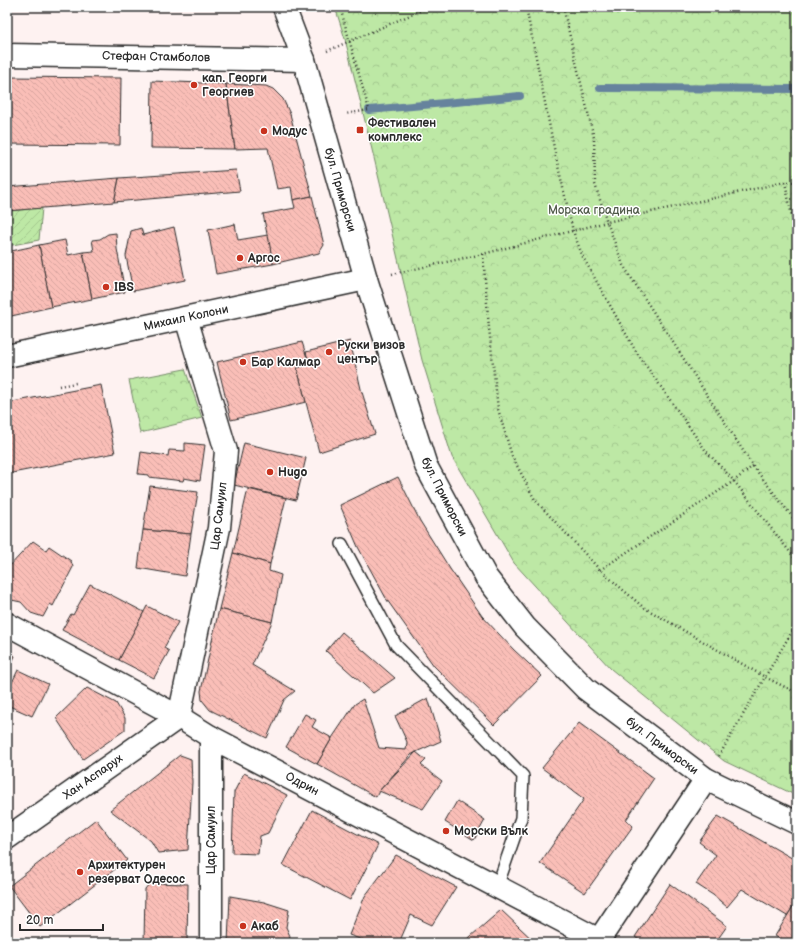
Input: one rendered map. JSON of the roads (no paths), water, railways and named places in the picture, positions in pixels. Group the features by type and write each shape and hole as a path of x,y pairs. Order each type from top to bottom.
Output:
{"street":[{"name":"бул. Приморски","path":"284,7 304,60 366,279 426,466 486,577 525,627 586,688 706,779 797,823"},
{"name":"Стефан Стамболов","path":"7,55 304,60"},
{"name":"Михаил Колони","path":"7,356 366,279"},
{"name":"Цар Самуил","path":"179,717 220,528 226,452 186,318"},
{"name":"Одрин","path":"7,624 179,717 211,737 497,887 598,942"},
{"name":"Хан Аспарух","path":"7,838 179,717"},
{"name":"Цар Самуил","path":"211,737 211,943"},
{"path":"598,942 706,779"}],"lane":[{"path":"342,544 396,644 523,776 521,818 497,887"}],"waterway":[{"path":"600,88 797,89"},
{"path":"369,110 520,96"}],"place":[{"name":"кап. Георги Георгиев","path":"194,85"},
{"name":"Фестивален комплекс","path":"360,130"},
{"name":"Модус","path":"264,131"},
{"name":"Аргос","path":"240,258"},
{"name":"IBS","path":"106,287"},
{"name":"Руски визов център","path":"329,352"},
{"name":"Бар Калмар","path":"243,362"},
{"name":"Hugo","path":"270,472"},
{"name":"Морски Вълк","path":"446,831"},
{"name":"Архитектурен резерват Одесос","path":"80,872"},
{"name":"Акаб","path":"243,926"}],"park label":[{"name":"Морска градина","path":"594,210"}]}
